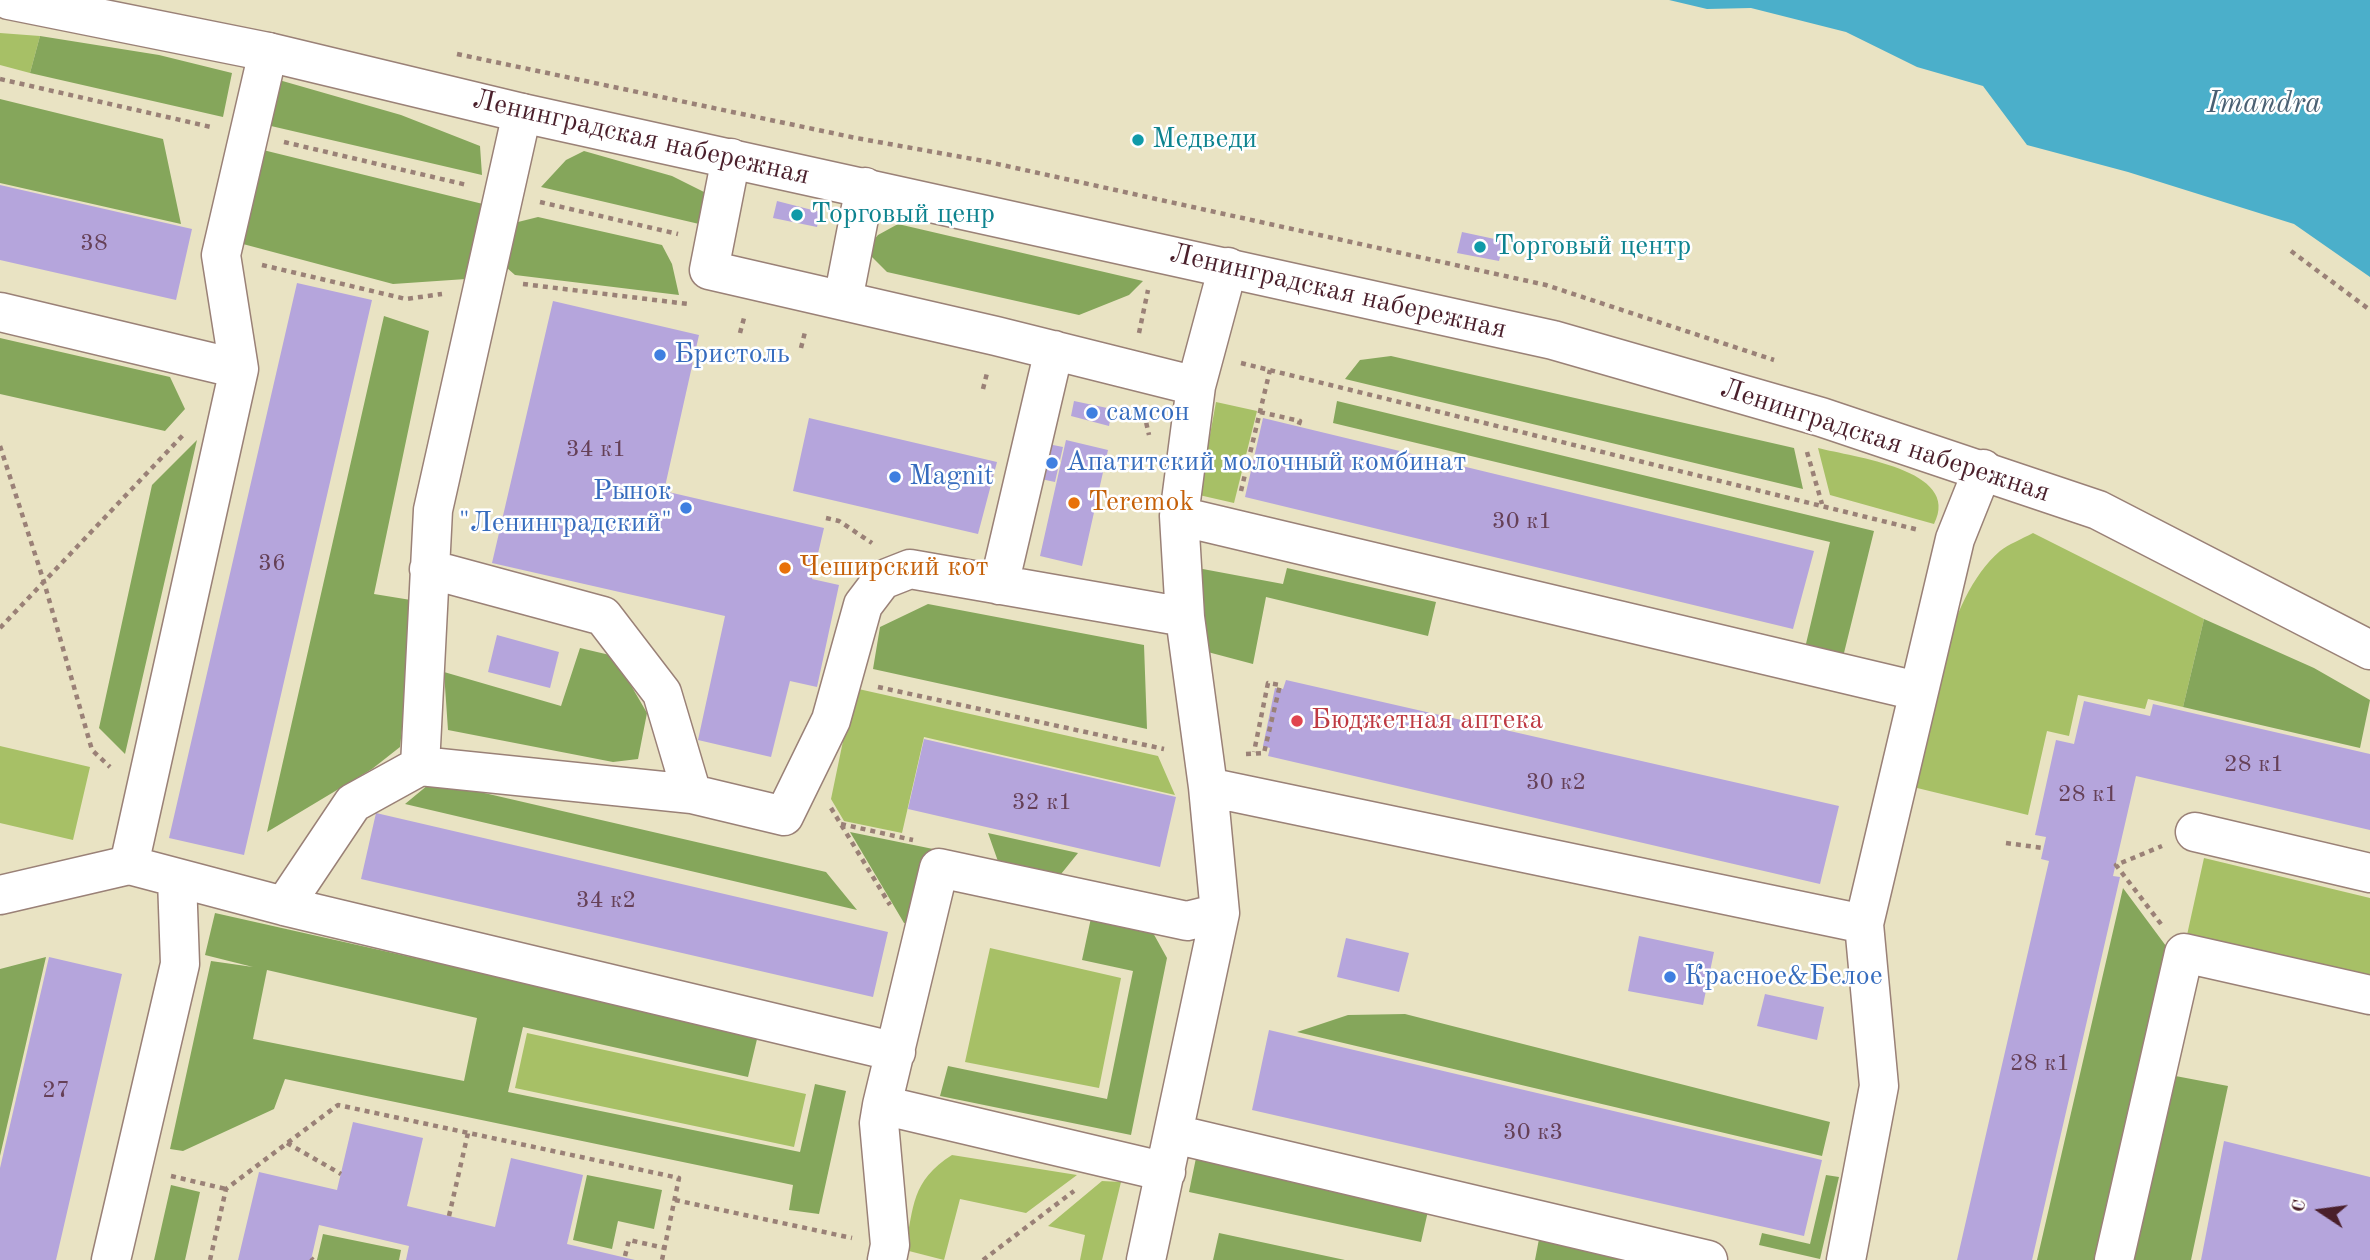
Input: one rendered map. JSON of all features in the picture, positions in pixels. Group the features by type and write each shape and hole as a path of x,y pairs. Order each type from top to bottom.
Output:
{"main road":[{"name":"Ленинградская набережная","path":"9,0 268,52 522,113 1553,340 1808,413 1983,469 2098,510 2370,650"},
{"path":"129,865 239,369 221,255 268,52"},
{"path":"420,766 433,510 522,113"},
{"path":"731,158 709,270 1054,350 1135,373 1199,370"},
{"path":"843,300 865,187"},
{"path":"1146,1260 1220,913 1208,786 1185,617 1179,516 1199,370 1228,267"},
{"path":"0,312 239,369"},
{"path":"999,584 1054,350"},
{"path":"1846,1260 1879,1086 1864,924 1955,539 1983,469"},
{"path":"1179,516 1917,691"},
{"path":"429,569 603,616 662,694 692,794"},
{"path":"284,906 353,803 420,766 692,794 783,816 831,720 863,605 882,580 910,569 1185,617"},
{"path":"1208,786 1864,924"},
{"path":"2195,832 2370,873"},
{"path":"0,895 129,865 284,906 895,1052"},
{"path":"889,1253 879,1123 939,868 1187,921 1220,913"},
{"path":"111,1260 180,964 177,879"},
{"path":"2114,1260 2184,953 2370,995"},
{"path":"882,1105 1166,1172"},
{"path":"1174,1133 1708,1260"}],"path":[{"path":"0,79 250,134"},
{"path":"2291,251 2370,310"},
{"path":"1149,436 1132,360 1151,279"},
{"path":"740,334 745,317"},
{"path":"801,348 805,331"},
{"path":"1199,370 1270,370 1955,539"},
{"path":"1232,529 1270,370"},
{"path":"984,389 987,373"},
{"path":"1260,412 1300,421 1298,427"},
{"path":"0,628 188,430"},
{"path":"0,446 44,582 92,750 145,799"},
{"path":"1806,447 1822,505"},
{"path":"826,518 839,521"},
{"path":"843,679 1176,751"},
{"path":"1268,683 1280,685 1270,730 1264,753 1252,751 1268,683"},
{"path":"807,768 891,908"},
{"path":"841,824 943,846 939,868"},
{"path":"2184,953 2116,865 2195,832"},
{"path":"2006,843 2043,848"},
{"path":"210,1260 226,1189 338,1105 679,1178 662,1260"},
{"path":"449,1216 468,1133"},
{"path":"287,1143 341,1174"},
{"path":"983,1260 1114,1161"},
{"path":"133,1166 226,1189"},
{"path":"675,1200 889,1253"},
{"path":"625,1256 629,1240 665,1248"}],"green space":[{"path":"0,33 40,36 30,73 0,65"},
{"path":"40,36 159,55 232,73 223,117 30,73"},
{"path":"279,80 401,115 480,146 482,175 271,126"},
{"path":"0,99 163,139 181,224 0,183"},
{"path":"263,150 487,205 466,279 393,284 243,244"},
{"path":"584,151 672,176 714,197 712,227 541,187 566,160"},
{"path":"538,217 662,245 672,264 679,295 515,275 499,261 506,225"},
{"path":"898,224 1143,281 1129,295 1079,315 887,272 865,250 878,235"},
{"path":"384,316 429,331 374,594 417,601 400,747 372,769 267,832"},
{"path":"0,338 170,377 185,409 165,431 0,394"},
{"path":"1391,356 1794,448 1803,489 1345,379 1360,360"},
{"path":"1337,401 1874,531 1843,657 1805,648 1830,542 1333,423"},
{"path":"1216,402 1257,411 1234,503 1199,495"},
{"path":"197,440 125,754 99,728 152,485"},
{"path":"1818,448 1877,462 1919,478 1933,490 1939,505 1934,524 1830,495"},
{"path":"2033,533 2204,619 2183,707 2148,699 2145,709 2078,695 2069,736 2047,731 2028,815 1913,787 1942,661 1965,598 1981,572 2000,551"},
{"path":"1192,567 1283,584 1287,568 1436,602 1428,636 1266,597 1253,664 1204,651"},
{"path":"928,604 1144,645 1147,729 873,669 880,627"},
{"path":"2204,619 2314,668 2370,700 2360,748 2183,707"},
{"path":"580,648 614,656 647,713 638,759 613,762 448,730 444,672 561,706"},
{"path":"854,688 1158,756 1175,795 924,737 902,833 844,821 831,799"},
{"path":"0,746 90,767 73,840 0,823"},
{"path":"428,785 454,786 826,872 857,910 405,804"},
{"path":"850,832 938,850 918,925 904,923"},
{"path":"988,833 1078,853 1057,879 1000,867"},
{"path":"2204,858 2370,898 2370,982 2187,935"},
{"path":"2123,888 2166,946 2096,1260 2037,1260"},
{"path":"215,913 758,1035 748,1077 523,1027 508,1092 800,1152 815,1084 846,1091 819,1214 789,1210 793,1185 285,1079 274,1109 183,1151 170,1149 211,961 253,967 205,955","holes":["267,970 477,1018 464,1081 253,1039"]},
{"path":"1091,918 1152,931 1167,958 1131,1135 940,1096 948,1066 1107,1099 1133,971 1082,960"},
{"path":"990,948 1121,978 1099,1088 965,1062"},
{"path":"46,957 0,1156 0,969"},
{"path":"1405,1014 1830,1122 1822,1156 1297,1032 1348,1015"},
{"path":"527,1033 806,1094 794,1147 515,1088"},
{"path":"2165,1074 2228,1086 2191,1260 2125,1260"},
{"path":"952,1155 1077,1175 1026,1213 960,1199 944,1260 905,1250 913,1207 921,1185"},
{"path":"1196,1158 1428,1211 1421,1242 1189,1192"},
{"path":"587,1175 662,1190 654,1229 618,1221 612,1249 573,1240"},
{"path":"1826,1175 1839,1177 1820,1259 1759,1245 1762,1233 1810,1244"},
{"path":"1102,1181 1121,1182 1102,1260 1080,1260 1085,1235 1048,1226"},
{"path":"171,1185 200,1192 185,1260 154,1260"},
{"path":"1219,1233 1345,1260 1213,1260"},
{"path":"323,1234 401,1250 399,1260 317,1260"},
{"path":"1539,1239 1632,1260 1535,1260"}],"water":[{"name":"Imandra","path":"1669,0 2370,0 2370,277 2294,224 2128,172 2027,145 1983,86 1917,67 1846,32 1751,8 1707,9"}],"building":[{"path":"0,185 192,229 176,300 0,260"},
{"name":"Торговый ценр","path":"777,201 820,212 817,227 773,218"},
{"name":"Торговый центр","path":"1462,232 1504,241 1499,261 1457,253"},
{"path":"297,283 372,300 244,855 169,838"},
{"path":"553,301 699,335 664,491 824,528 812,579 839,585 817,687 790,681 771,757 698,740 725,616 492,563"},
{"name":"самсон","path":"1074,401 1112,409 1109,426 1071,416"},
{"name":"Magnit","path":"809,418 997,462 978,534 793,491"},
{"path":"1263,418 1814,551 1793,629 1245,497"},
{"name":"Teremok","path":"1066,440 1108,450 1082,566 1040,556"},
{"name":"Апатитский молочный комбинат","path":"1048,444 1063,447 1055,482 1041,479"},
{"path":"497,635 559,652 550,688 488,672"},
{"path":"1286,680 1839,806 1820,884 1268,756 1270,748 1263,746 1275,688 1283,689"},
{"path":"2084,701 2150,716 2153,704 2370,754 2370,830 2136,776 2113,876 2120,877 2032,1260 1957,1260 2049,861 2041,859 2046,837 2035,835 2056,740 2074,744"},
{"path":"924,739 1176,797 1160,867 908,809"},
{"path":"376,813 888,932 873,997 361,879"},
{"name":"Красное&Белое","path":"1639,936 1714,952 1703,1005 1628,991"},
{"path":"1346,938 1409,953 1399,992 1337,977"},
{"path":"49,957 122,974 56,1260 0,1260 0,1168"},
{"path":"1765,994 1824,1007 1817,1040 1757,1026"},
{"path":"1269,1030 1822,1160 1804,1236 1252,1110"},
{"path":"353,1122 423,1138 407,1206 495,1227 511,1158 583,1175 567,1244 635,1260 406,1260 409,1246 319,1225 311,1260 238,1260 259,1172 337,1190"},
{"path":"2224,1141 2370,1177 2370,1260 2201,1260"}],"place":[{"name":"Медведи","path":"1138,140"},
{"name":"Торговый ценр","path":"797,215"},
{"name":"Торговый центр","path":"1480,247"},
{"name":"Бристоль","path":"660,355"},
{"name":"самсон","path":"1092,413"},
{"name":"Апатитский молочный комбинат","path":"1052,463"},
{"name":"Magnit","path":"895,477"},
{"name":"Teremok","path":"1074,503"},
{"name":"Рынок \"Ленинградский\"","path":"686,508"},
{"name":"Чеширский кот","path":"785,568"},
{"name":"Бюджетная аптека","path":"1297,721"},
{"name":"Красное&Белое","path":"1670,977"}]}
